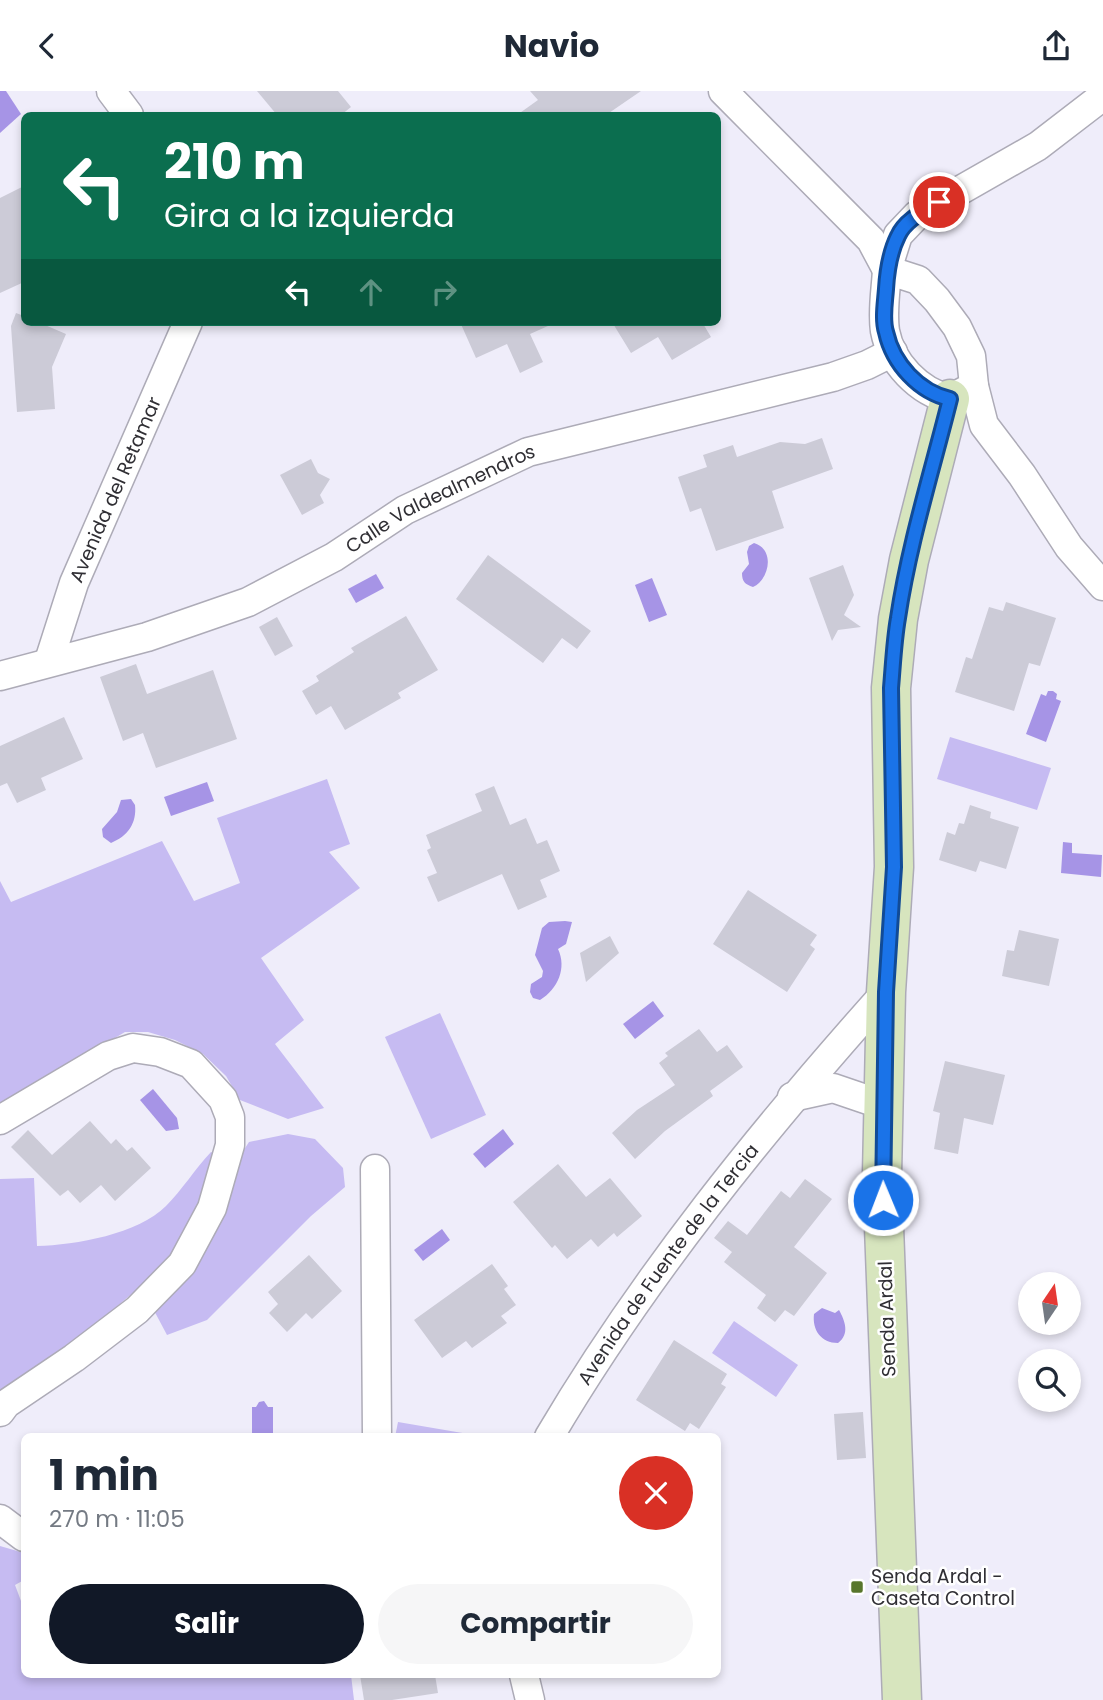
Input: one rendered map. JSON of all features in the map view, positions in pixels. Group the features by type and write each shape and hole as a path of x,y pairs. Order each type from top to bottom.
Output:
{"main road":[{"name":"Senda Ardal","path":"902,1700 882,1174 886,992 894,867 891,688 898,619 909,560 962,392"}],"street":[{"path":"111,91 127,112"},
{"path":"723,91 871,240 887,270 918,280 944,309 957,327 971,356 962,392 1022,475 1069,547 1103,586"},
{"path":"962,392 936,395 906,372 893,352 885,331 884,310 887,270 898,235 917,215 1038,146 1103,96"},
{"name":"Avenida del Retamar","path":"49,661 74,583 186,326"},
{"name":"Calle Valdealmendros","path":"0,676 147,637 248,602 334,557 405,510 528,452 833,377 867,366 893,352"},
{"name":"Avenida de Fuente de la Tercia","path":"551,1433 578,1388 688,1229 792,1097 886,992"},
{"path":"0,1120 108,1056 133,1048 160,1052 191,1064 223,1098 230,1117 230,1145 212,1208 182,1264 137,1310 65,1365 6,1403 0,1412"},
{"path":"792,1097 833,1088 883,1105"},
{"path":"375,1169 377,1433"},
{"path":"0,1519 21,1535"},
{"path":"525,1678 530,1700"}],"shaded area":[{"path":"0,91 6,91 21,114 0,133"},
{"path":"754,543 765,551 768,564 763,578 753,587 744,582 742,573 749,564 749,546"},
{"path":"376,574 384,588 356,603 348,589"},
{"path":"652,578 667,615 649,622 635,585"},
{"path":"1048,691 1057,694 1056,699 1061,701 1046,742 1026,734 1041,694 1046,696"},
{"path":"950,737 1051,768 1037,810 937,779"},
{"path":"327,779 350,844 329,852 360,888 261,958 304,1020 275,1044 324,1108 288,1119 240,1100 226,1076 203,1054 175,1040 148,1032 125,1032 0,1106 0,881 11,902 162,841 194,901 240,883 217,818"},
{"path":"207,782 214,801 171,816 164,797"},
{"path":"131,799 135,805 133,823 127,833 111,843 103,837 102,829 117,812 121,800"},
{"path":"1063,842 1072,843 1072,853 1102,855 1101,877 1061,873"},
{"path":"549,922 572,922 566,944 558,949 562,963 559,977 552,990 540,1000 533,998 530,992 531,984 542,977 543,971 535,955 542,928"},
{"path":"653,1001 664,1016 635,1039 623,1024"},
{"path":"440,1013 486,1115 431,1139 385,1037"},
{"path":"153,1089 177,1118 179,1129 166,1131 140,1100"},
{"path":"503,1129 514,1144 485,1168 473,1154"},
{"path":"288,1134 315,1139 343,1168 345,1187 311,1216 207,1320 167,1335 141,1286 62,1353 5,1387 0,1393 0,1179 34,1178 37,1246 70,1243 123,1231 154,1216 172,1200 211,1152 236,1162 249,1142"},
{"path":"442,1229 450,1240 423,1261 414,1250"},
{"path":"822,1308 835,1313 839,1310 841,1314 845,1332 838,1343 827,1341 816,1330 814,1314"},
{"path":"734,1321 798,1365 776,1397 712,1353"},
{"path":"264,1401 268,1407 273,1407 273,1433 252,1433 252,1407 256,1407 259,1402"},
{"path":"398,1422 462,1433 396,1433"},
{"path":"0,1546 21,1552 21,1582 15,1585 21,1601 21,1678 351,1678 354,1700 0,1700"}],"building":[{"path":"257,91 338,91 351,107 345,112 274,112"},
{"path":"530,91 641,91 610,112 521,112 538,100"},
{"path":"21,188 21,283 0,293 0,198"},
{"path":"16,313 21,315 21,326 47,326 66,334 52,367 55,409 17,412 11,326"},
{"path":"462,326 548,326 530,334 543,362 520,373 507,344 476,358"},
{"path":"614,326 704,326 711,337 672,360 658,337 631,353"},
{"path":"822,438 833,469 772,491 784,528 716,551 701,508 690,512 678,477 707,467 703,455 733,445 737,457 780,442 805,444"},
{"path":"311,459 318,473 330,479 320,495 324,503 302,515 280,475"},
{"path":"488,555 591,631 577,649 562,638 543,663 456,599"},
{"path":"843,565 854,595 844,615 861,627 838,630 832,641 809,578"},
{"path":"1006,602 1056,618 1040,666 1029,663 1014,711 955,692 966,657 972,659 989,607 1003,611"},
{"path":"406,616 438,670 398,693 401,698 345,730 331,706 316,715 302,691 319,681 316,676 354,652 351,648"},
{"path":"277,617 293,646 275,656 259,627"},
{"path":"136,664 147,694 213,670 237,739 156,768 143,733 123,741 100,677"},
{"path":"64,717 83,759 41,778 46,790 17,803 7,783 0,786 0,746"},
{"path":"494,786 510,825 526,818 537,844 547,840 560,871 540,880 547,897 518,910 502,874 438,902 427,877 437,873 427,850 431,848 426,835 482,811 475,794"},
{"path":"970,805 991,812 990,818 1019,827 1006,869 980,861 976,872 939,860 947,832 955,835 959,823 964,824"},
{"path":"748,890 817,935 810,945 815,949 787,992 713,944"},
{"path":"1019,930 1059,939 1049,986 1002,976 1007,950 1014,951"},
{"path":"610,936 619,953 586,982 580,953"},
{"path":"699,1029 717,1052 727,1045 743,1067 710,1091 713,1096 665,1131 635,1159 612,1133 637,1110 675,1085 659,1063 668,1056 665,1053"},
{"path":"945,1061 1005,1075 993,1125 964,1118 958,1154 934,1149 940,1113 933,1111"},
{"path":"90,1121 111,1144 116,1139 127,1151 132,1147 151,1168 115,1201 101,1185 80,1203 68,1190 60,1196 11,1147 28,1130 52,1155"},
{"path":"558,1164 586,1197 610,1178 642,1216 617,1237 614,1233 598,1247 591,1239 567,1259 555,1245 552,1248 513,1202"},
{"path":"805,1179 832,1199 794,1247 827,1273 794,1316 785,1310 775,1322 757,1308 766,1295 724,1262 732,1252 714,1238 728,1221 747,1235 781,1191 790,1198"},
{"path":"309,1255 342,1291 312,1319 306,1313 287,1332 269,1313 278,1304 268,1292"},
{"path":"492,1264 508,1286 504,1289 516,1305 501,1316 507,1323 472,1348 466,1341 442,1358 414,1320"},
{"path":"674,1340 727,1374 721,1384 726,1387 699,1429 690,1423 685,1431 636,1400"},
{"path":"863,1412 866,1458 837,1460 834,1414"},
{"path":"360,1678 436,1678 438,1693 392,1700 364,1700"}],"place":[{"name":"Senda Ardal - Caseta Control","path":"857,1587"}],"route":[{"path":"883,1200 886,992 894,867 891,688 898,619 909,560 950,399 936,395 906,372 893,352 885,331 884,310 887,270 898,235 917,215 939,202"}]}
